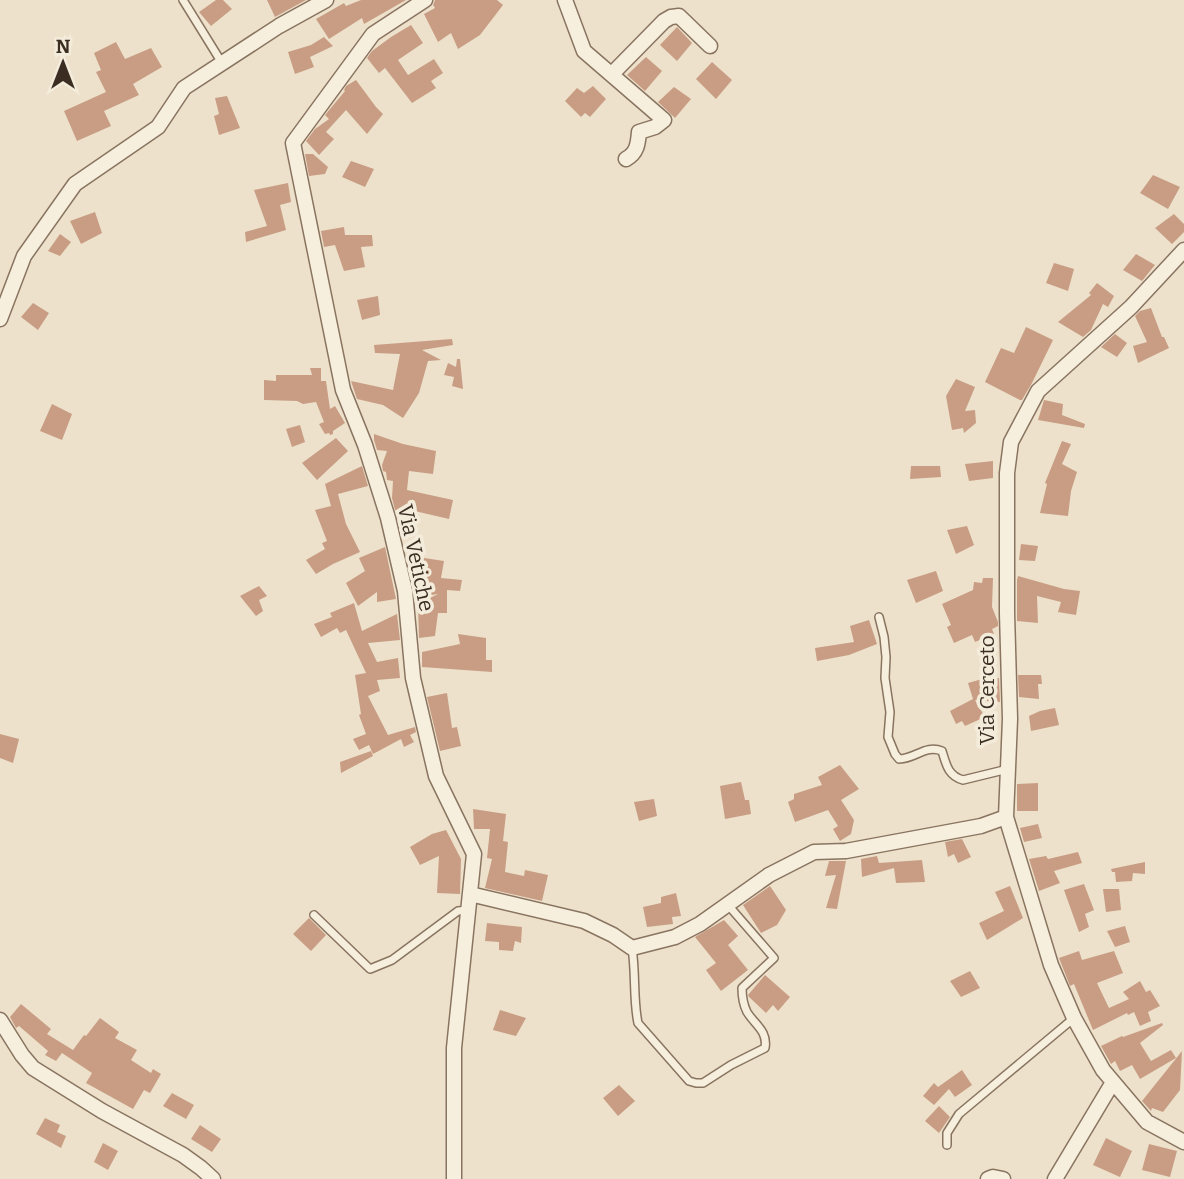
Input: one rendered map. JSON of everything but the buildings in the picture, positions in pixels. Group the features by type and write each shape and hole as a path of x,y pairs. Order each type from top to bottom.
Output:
{"street":[{"name":"Via Vetiche","path":"425,0 373,34 293,143 343,390 365,445 388,518 405,590 413,678 436,776 474,854 454,1048 454,1179"},
{"path":"565,0 584,51 664,120 655,127 639,132 638,146 633,155 626,159"},
{"path":"0,319 24,256 75,184 158,128 184,88 321,1"},
{"path":"612,74 671,17 679,16 710,46"},
{"name":"Via Cerceto","path":"1184,250 1131,307 1038,391 1011,442 1007,472 1010,719 1006,817 1051,965 1074,1018 1103,1070 1147,1122 1184,1142"},
{"path":"470,894 584,921 632,948 675,937 700,924 769,875 814,852 846,850 981,826 1006,817"},
{"path":"0,1020 33,1068 102,1111 183,1155 213,1179"},
{"path":"1055,1179 1113,1083"},
{"path":"988,1179 1003,1179"}],"lane":[{"path":"183,0 222,64"},
{"path":"879,617 886,657 885,678 890,712 888,737 900,760 936,748 942,751 951,774 956,778 963,780 1008,769"},
{"path":"632,948 638,1023 689,1081 703,1083 765,1048 765,1033 747,1011 742,1000 742,988 774,958 728,905"},
{"path":"314,915 370,969 392,960 458,911 468,910"},
{"path":"947,1145 947,1133 959,1114 1074,1018"}]}
